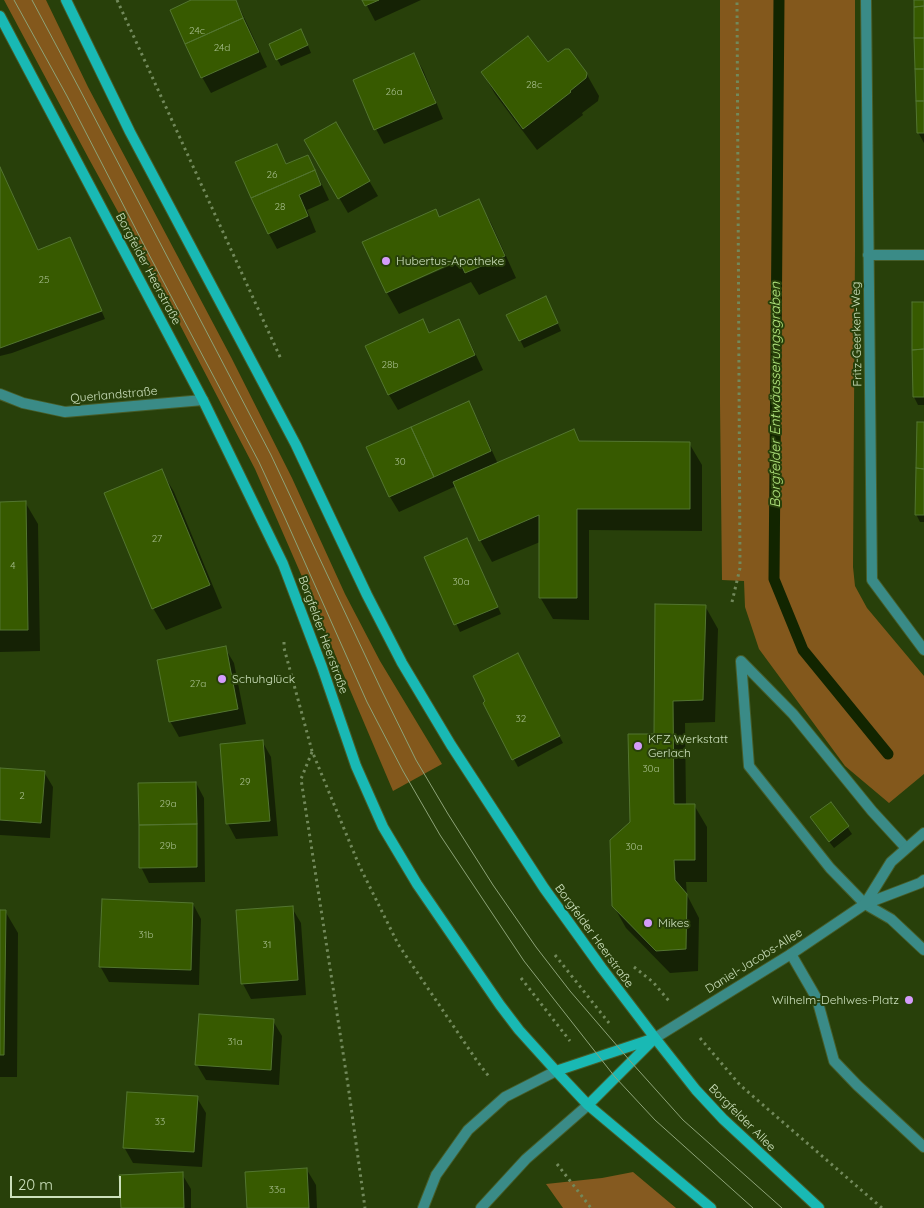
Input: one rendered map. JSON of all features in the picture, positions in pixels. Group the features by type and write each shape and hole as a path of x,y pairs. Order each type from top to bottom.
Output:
{"main road":[{"name":"Borgfelder Heerstraße","path":"66,0 130,132 296,445 367,595 402,663 451,744 544,888 655,1038"},
{"name":"Borgfelder Heerstraße","path":"0,16 203,400 283,564 322,667 356,766 383,827 417,884 500,1005 519,1030 556,1071"},
{"path":"655,1038 556,1071 588,1105 711,1208"},
{"path":"588,1105 655,1038"},
{"name":"Borgfelder Allee","path":"655,1038 696,1090 723,1119 819,1208"}],"street":[{"name":"Fritz-Geerken-Weg","path":"866,0 872,580 924,650"},
{"path":"868,255 924,255"},
{"name":"Querlandstraße","path":"0,394 22,403 64,412 203,400"},
{"path":"906,848 872,811 793,714 741,660 750,766 830,868 865,904 891,919 924,950"},
{"name":"Daniel-Jacobs-Allee","path":"865,904 891,862 924,833"},
{"name":"Daniel-Jacobs-Allee","path":"655,1038 791,954 865,904 924,880"},
{"path":"791,954 817,999 834,1061 924,1147"},
{"path":"423,1208 436,1175 468,1130 505,1097 556,1071"},
{"path":"481,1208 526,1159 588,1105"}],"path":[{"path":"117,0 285,367"},
{"path":"732,602 740,568 736,0"},
{"path":"364,1208 348,1085 301,779 312,751 359,865 398,944 477,1061 505,1097"},
{"path":"555,955 629,1046"},
{"path":"633,966 653,982 740,1085 882,1208"},
{"path":"521,978 586,1061"},
{"path":"542,1144 591,1208"}],"shaded area":[{"path":"4,0 46,0 88,87 231,357 292,478 345,594 380,661 442,764 393,791 255,469 179,323"},
{"path":"720,0 855,0 853,567 855,586 867,608 924,676 924,774 889,803 845,766 759,649 745,607 744,581 722,580"},
{"path":"633,1172 676,1208 563,1208 546,1184 602,1178"}],"building":[{"path":"191,0 236,0 243,18 185,44 170,10"},
{"path":"362,0 379,0 365,6"},
{"path":"914,0 924,0 924,6 914,7"},
{"path":"924,6 924,38 914,38 914,7"},
{"path":"243,18 259,52 201,78 185,44"},
{"path":"301,29 308,45 276,60 269,44"},
{"path":"528,36 548,62 565,49 569,49 587,73 586,78 571,92 523,129 481,72"},
{"path":"914,38 924,38 924,69 915,69"},
{"path":"414,53 436,103 374,130 353,80"},
{"path":"915,69 924,69 924,101 916,101"},
{"path":"916,101 924,101 924,133 917,133"},
{"path":"336,122 370,181 338,199 304,140"},
{"path":"277,144 286,164 308,155 315,170 251,198 235,162"},
{"path":"0,167 38,250 70,237 102,311 0,348"},
{"path":"315,170 321,185 299,195 308,216 268,234 251,198"},
{"path":"479,199 505,256 465,273 459,260 386,293 362,242 436,209 439,217"},
{"path":"546,296 558,323 519,341 506,315"},
{"path":"912,302 924,302 924,349 912,350"},
{"path":"423,319 429,333 459,319 475,355 388,395 365,346"},
{"path":"924,349 924,397 913,397 912,350"},
{"path":"469,401 491,451 434,477 411,427"},
{"path":"917,422 924,422 924,469 916,468"},
{"path":"411,427 434,477 389,497 366,447"},
{"path":"574,429 579,441 690,442 690,509 577,509 577,598 539,598 539,515 479,541 453,482"},
{"path":"916,468 924,469 924,515 915,515"},
{"path":"162,469 210,585 152,609 104,493"},
{"path":"26,501 28,630 0,630 0,502"},
{"path":"467,538 498,607 454,625 424,557"},
{"path":"655,604 706,605 703,700 673,701 674,804 695,804 695,860 674,860 675,880 687,894 686,949 656,951 612,906 610,840 630,822 628,734 654,734"},
{"path":"226,646 238,709 169,722 157,660"},
{"path":"518,653 560,736 512,760 483,703 485,701 473,676"},
{"path":"263,740 270,821 226,824 220,744"},
{"path":"0,768 45,771 41,823 0,820"},
{"path":"196,782 197,824 139,825 138,783"},
{"path":"831,802 849,826 829,842 810,817"},
{"path":"197,824 197,867 139,868 139,825"},
{"path":"102,899 193,903 191,970 99,967"},
{"path":"293,906 298,980 241,984 236,910"},
{"path":"0,910 6,910 4,1055 0,1055"},
{"path":"199,1014 274,1019 271,1070 195,1065"},
{"path":"127,1092 198,1096 194,1152 123,1148"},
{"path":"307,1168 309,1208 247,1208 245,1172"},
{"path":"183,1172 184,1208 121,1208 119,1175"}],"waterway":[{"name":"Borgfelder Entwäasserungsgraben","path":"779,0 774,579 803,650 888,754"}],"tram line":[{"path":"14,0 67,96 259,462 367,702 403,771 440,835 524,961 615,1077 655,1120 753,1208"},
{"path":"32,0 271,455 380,687 416,760 448,814 493,885 536,947 570,991 683,1120 782,1208"}],"place":[{"name":"Hubertus-Apotheke","path":"386,261"},
{"name":"Schuhglück","path":"222,679"},
{"name":"KFZ Werkstatt Gerlach","path":"638,746"},
{"name":"Mikes","path":"648,923"},
{"name":"Wilhelm-Dehlwes-Platz","path":"909,1000"}]}
